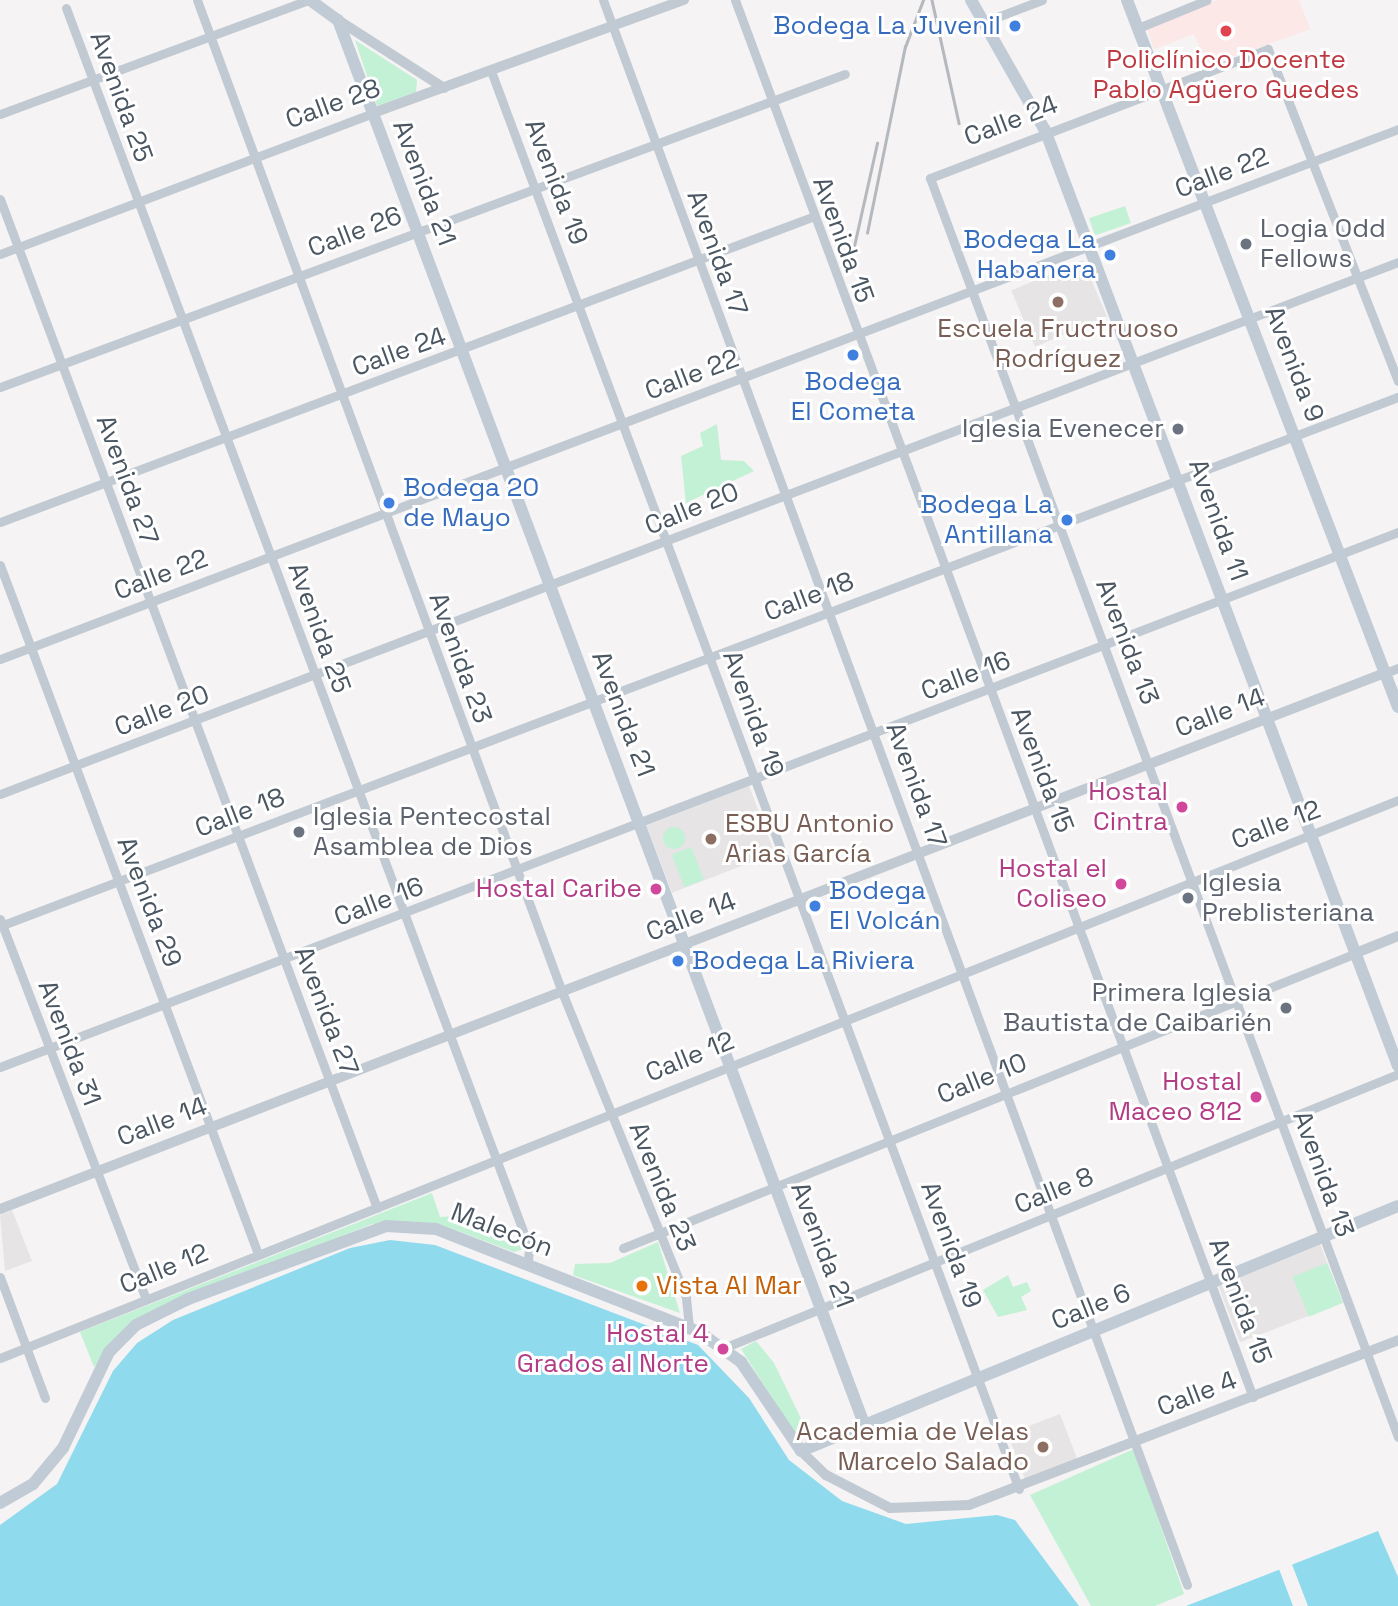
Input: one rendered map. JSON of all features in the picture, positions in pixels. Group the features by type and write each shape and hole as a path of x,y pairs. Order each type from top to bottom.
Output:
{"main road":[{"path":"309,0 338,20"},
{"name":"Avenida 11","path":"971,0 1045,130 1398,1066"},
{"name":"Avenida 9","path":"1128,0 1252,317 1398,707"},
{"name":"Avenida 21","path":"338,20 864,1424"},
{"name":"Calle 6","path":"802,1451 1398,1206"},
{"name":"Malecón","path":"0,1503 46,1470 109,1352 156,1313 386,1226 436,1229 689,1328 726,1347 765,1392 802,1451"}],"street":[{"name":"Avenida 23","path":"197,0 562,992 686,1298 689,1328"},
{"path":"0,114 309,0"},
{"name":"Avenida 17","path":"603,0 783,495 875,734 1187,1585"},
{"name":"Calle 28","path":"0,254 137,200 684,0"},
{"name":"Avenida 15","path":"735,0 855,337 1035,809 1253,1397"},
{"path":"984,22 1042,0"},
{"path":"1138,28 1207,0"},
{"name":"Avenida 25","path":"66,8 403,916 529,1247 528,1263"},
{"path":"338,20 444,88"},
{"name":"Calle 24","path":"930,178 1045,130 1268,49 1312,162"},
{"name":"Avenida 19","path":"491,71 845,1017 1016,1490"},
{"name":"Calle 26","path":"0,387 654,142 845,74"},
{"name":"Calle 22","path":"0,659 1398,129"},
{"path":"1312,162 1398,381"},
{"name":"Avenida 13","path":"930,178 1014,408 1106,643 1398,1437"},
{"name":"Avenida 27","path":"0,199 377,1208"},
{"name":"Calle 24","path":"0,523 343,396 812,217"},
{"name":"Calle 20","path":"0,794 550,587 783,495 1398,262"},
{"name":"Calle 18","path":"1,923 119,881 1398,397"},
{"name":"Calle 16","path":"0,1067 518,872 1398,532"},
{"name":"Avenida 29","path":"0,565 258,1254"},
{"name":"Calle 14","path":"0,1209 1398,668"},
{"name":"Calle 12","path":"0,1358 960,971 1398,800"},
{"name":"Avenida 31","path":"1,923 146,1299"},
{"name":"Calle 10","path":"623,1248 1398,936"},
{"name":"Calle 8","path":"726,1347 1398,1074"},
{"path":"0,1277 45,1398"},
{"name":"Calle 4","path":"1016,1490 1398,1340"},
{"name":"Malecón","path":"802,1451 827,1475 890,1508 969,1505 1016,1490"}],"shaded area":[{"name":"Policlínico Docente Pablo Agüero Guedes","path":"1218,0 1299,0 1310,29 1208,66 1194,34 1154,49 1147,29"},
{"name":"Escuela Fructruoso Rodríguez","path":"1083,260 1107,316 1035,347 1011,290"},
{"name":"ESBU Antonio Arias García","path":"749,786 775,853 672,893 646,825"},
{"path":"12,1210 32,1261 5,1271 0,1215"},
{"path":"1320,1244 1343,1303 1240,1342 1217,1283"},
{"name":"Academia de Velas Marcelo Salado","path":"1060,1414 1078,1460 1025,1480 1008,1434"}],"green space":[{"path":"355,40 417,80 416,92 377,106"},
{"path":"1125,206 1131,223 1095,235 1089,218"},
{"path":"717,424 721,460 744,461 754,471 686,503 681,456 703,446 700,433"},
{"path":"670,827 678,827 685,834 685,842 678,849 670,849 663,842 663,834"},
{"path":"691,847 704,879 685,887 672,855"},
{"path":"432,1193 440,1217 458,1216 462,1225 515,1245 520,1230 524,1249 514,1252 442,1225 372,1224 135,1320 94,1367 80,1332"},
{"path":"658,1242 680,1313 573,1275 575,1264 610,1263"},
{"path":"1327,1263 1343,1303 1309,1317 1293,1277"},
{"path":"1008,1275 1013,1287 1027,1282 1031,1291 1021,1297 1027,1310 998,1317 983,1290"},
{"path":"756,1341 774,1363 810,1437 796,1435 741,1349"},
{"path":"1134,1449 1184,1594 1155,1606 1091,1606 1030,1495"}],"water":[{"path":"390,1240 435,1245 698,1345 749,1398 789,1460 842,1501 906,1524 997,1515 1015,1520 1079,1606 0,1606 0,1525 57,1484 113,1371 137,1343 173,1320 350,1248"},
{"path":"1378,1531 1398,1577 1398,1606 1186,1606"}],"pier":[{"path":"1292,1564 1308,1606 1293,1606 1279,1569"}],"railway":[{"path":"867,233 905,47 923,0"},
{"path":"932,0 959,123"},
{"path":"848,273 877,143"}],"place":[{"name":"Bodega La Juvenil","path":"1015,26"},
{"name":"Policlínico Docente Pablo Agüero Guedes","path":"1226,31"},
{"name":"Logia Odd Fellows","path":"1246,244"},
{"name":"Bodega La Habanera","path":"1110,255"},
{"name":"Escuela Fructruoso Rodríguez","path":"1058,302"},
{"name":"Bodega El Cometa","path":"853,355"},
{"name":"Iglesia Evenecer","path":"1178,429"},
{"name":"Bodega 20 de Mayo","path":"389,503"},
{"name":"Bodega La Antillana","path":"1067,520"},
{"name":"Hostal Cintra","path":"1182,807"},
{"name":"Iglesia Pentecostal Asamblea de Dios","path":"299,832"},
{"name":"ESBU Antonio Arias García","path":"711,839"},
{"name":"Hostal el Coliseo","path":"1121,884"},
{"name":"Hostal Caribe","path":"656,889"},
{"name":"Iglesia Preblisteriana","path":"1188,898"},
{"name":"Bodega El Volcán","path":"815,906"},
{"name":"Bodega La Riviera","path":"678,961"},
{"name":"Primera Iglesia Bautista de Caibarién","path":"1286,1008"},
{"name":"Hostal Maceo 812","path":"1256,1097"},
{"name":"Vista Al Mar","path":"642,1286"},
{"name":"Hostal 4 Grados al Norte","path":"723,1349"},
{"name":"Academia de Velas Marcelo Salado","path":"1043,1447"}]}
